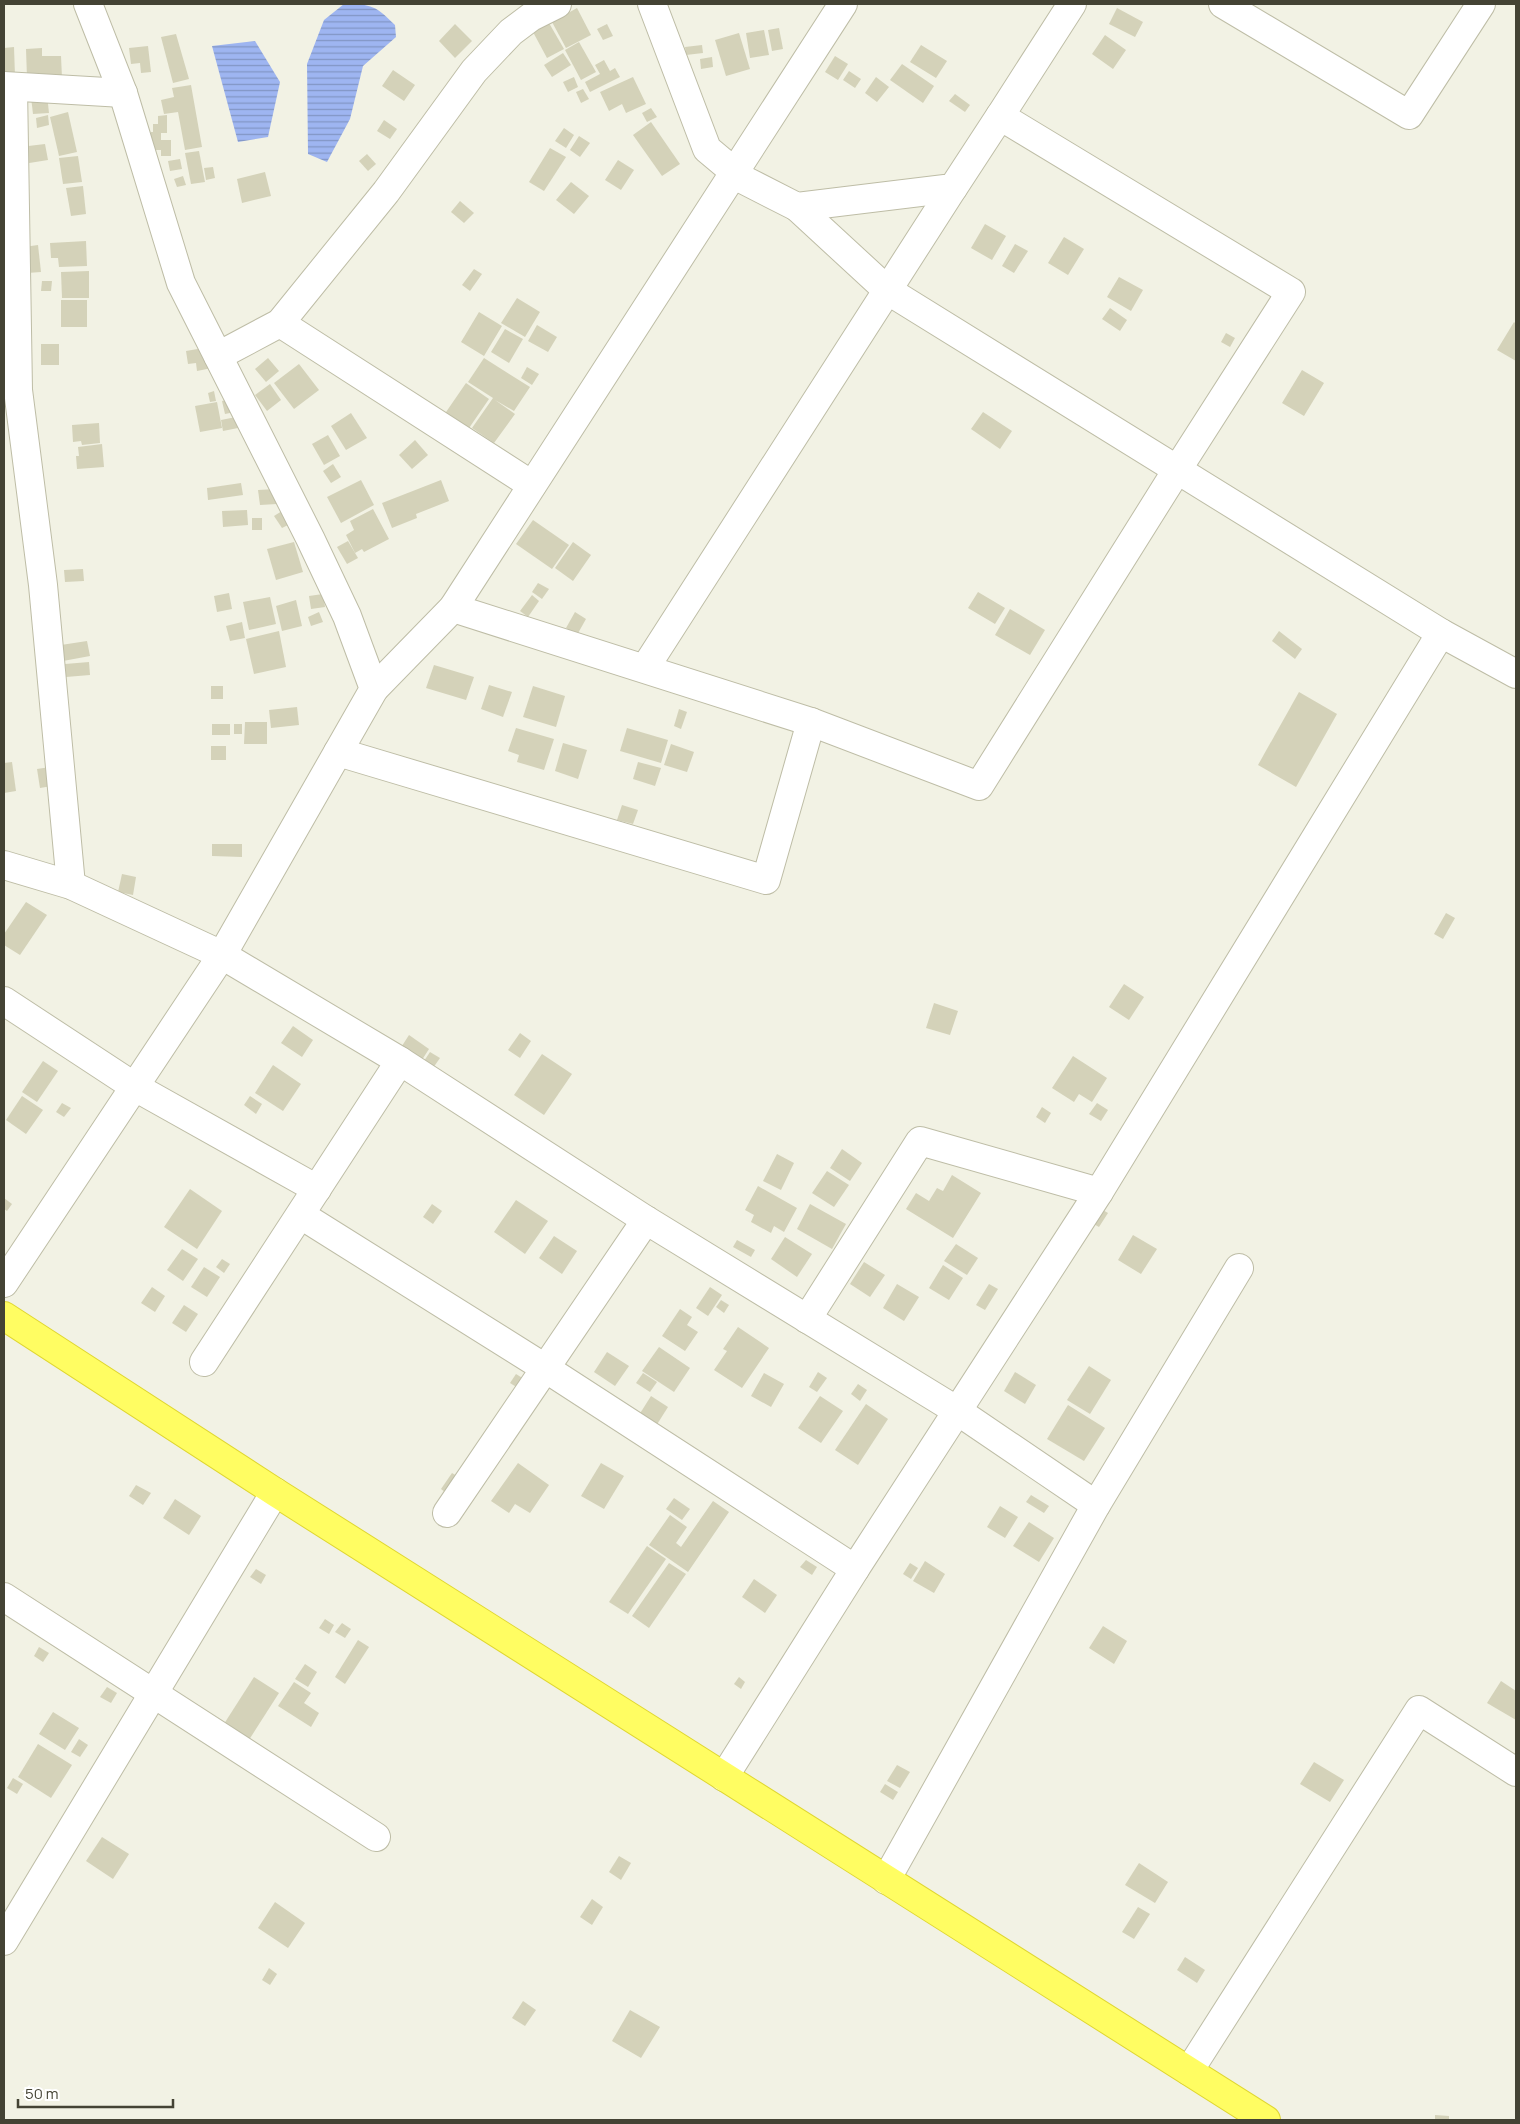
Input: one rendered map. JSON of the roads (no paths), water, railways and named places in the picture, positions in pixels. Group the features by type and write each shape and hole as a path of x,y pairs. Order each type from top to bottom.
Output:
{"highway":[{"path":"4,1316 275,1492 1266,2120"}],"street":[{"path":"88,4 123,93 181,283 347,616 374,688"},
{"path":"218,356 280,323 386,192 474,71 511,32 531,17 557,4"},
{"path":"652,4 707,148 744,180 797,207 887,290 1441,634 1516,674"},
{"path":"4,1283 222,955 374,688 453,608 843,4"},
{"path":"645,668 1072,4"},
{"path":"1223,4 1409,115 1481,4"},
{"path":"71,885 43,585 18,390 8,87 123,93"},
{"path":"453,608 811,722 979,786 1176,470 1291,292 1000,116"},
{"path":"797,207 952,188"},
{"path":"280,323 532,485"},
{"path":"724,1777 956,1410 1098,1192 1441,634"},
{"path":"338,752 766,880 811,722"},
{"path":"4,865 71,885 222,955 400,1061 646,1220 956,1410 1096,1504"},
{"path":"4,1001 135,1087 317,1189"},
{"path":"204,1362 400,1061"},
{"path":"807,1319 920,1141 1098,1192"},
{"path":"301,1215 545,1368 855,1569"},
{"path":"447,1513 646,1220"},
{"path":"886,1880 1096,1504 1239,1268"},
{"path":"4,1941 275,1492"},
{"path":"4,1597 376,1837"},
{"path":"1189,2071 1419,1710 1516,1772"}],"water":[{"path":"344,4 373,7 378,10 395,25 396,37 363,66 350,119 327,162 308,154 307,64 324,20"},
{"path":"255,41 280,82 268,137 238,142 212,46"}]}
